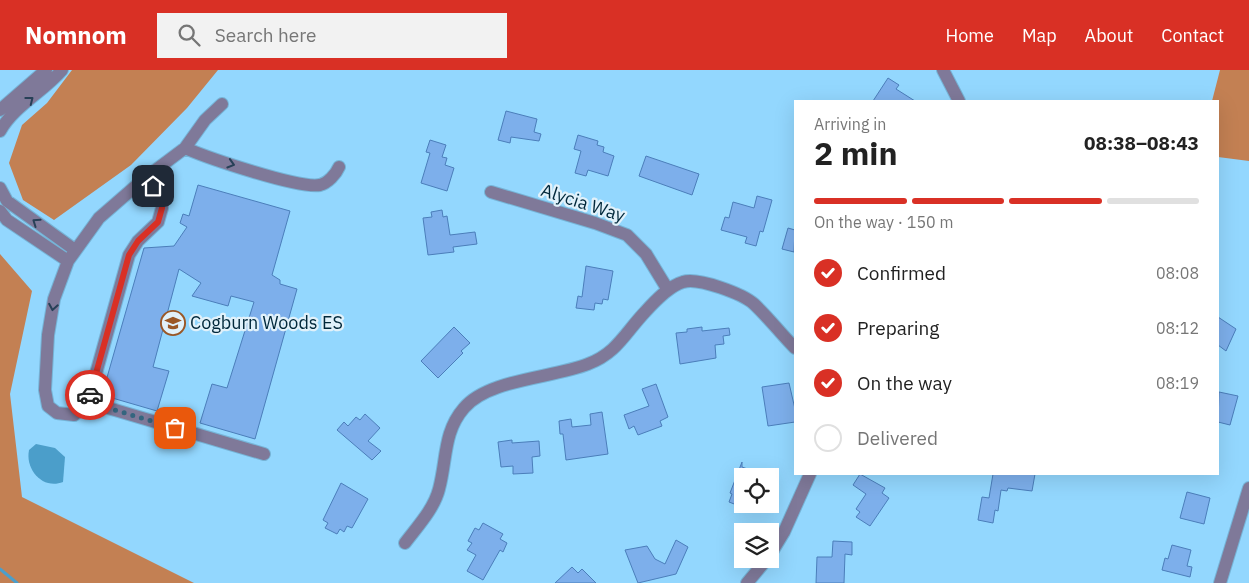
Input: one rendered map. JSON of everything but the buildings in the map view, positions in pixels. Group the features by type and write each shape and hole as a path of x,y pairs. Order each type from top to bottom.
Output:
{"street":[{"path":"0,110 46,70"},
{"path":"0,131 8,118 47,87 62,70"},
{"path":"943,70 959,100"},
{"path":"145,178 161,195 162,208 158,222 138,241 129,255 88,402 74,415 57,413 48,406 45,390 48,335 54,299 72,255 98,218 145,178 185,148 205,120 222,104"},
{"path":"185,148 303,185 322,184 336,173 339,167"},
{"path":"0,188 7,200 72,255"},
{"name":"Alycia Way","path":"492,192 595,223 626,235 646,254 668,290"},
{"path":"0,210 7,220 72,255"},
{"path":"405,544 439,491 448,436 465,406 486,393 502,387 587,365 604,357 618,346 644,313 668,290 684,281 703,283 752,302 794,347"},
{"path":"88,402 264,454"},
{"path":"779,540 810,475"},
{"path":"1220,583 1249,488"},
{"path":"751,582 761,568"}],"shaded area":[{"path":"72,70 218,70 187,108 131,165 54,220 23,200 9,163 22,125 47,103"},
{"path":"1220,70 1249,70 1249,161 1219,157 1219,100 1212,100"},
{"path":"0,254 32,291 10,394 22,497 194,583 0,583"}],"water":[{"path":"36,444 55,448 65,457 63,482 56,484 42,481 33,471 28,457 29,450"}],"waterway":[{"path":"0,569 17,583"}],"way so far":[{"path":"90,395 88,402 175,428"}],"place":[{"name":"Cogburn Woods ES","path":"173,323"}],"route":[{"path":"90,395 129,255 138,241 158,222 162,208 161,195 153,186"}]}
